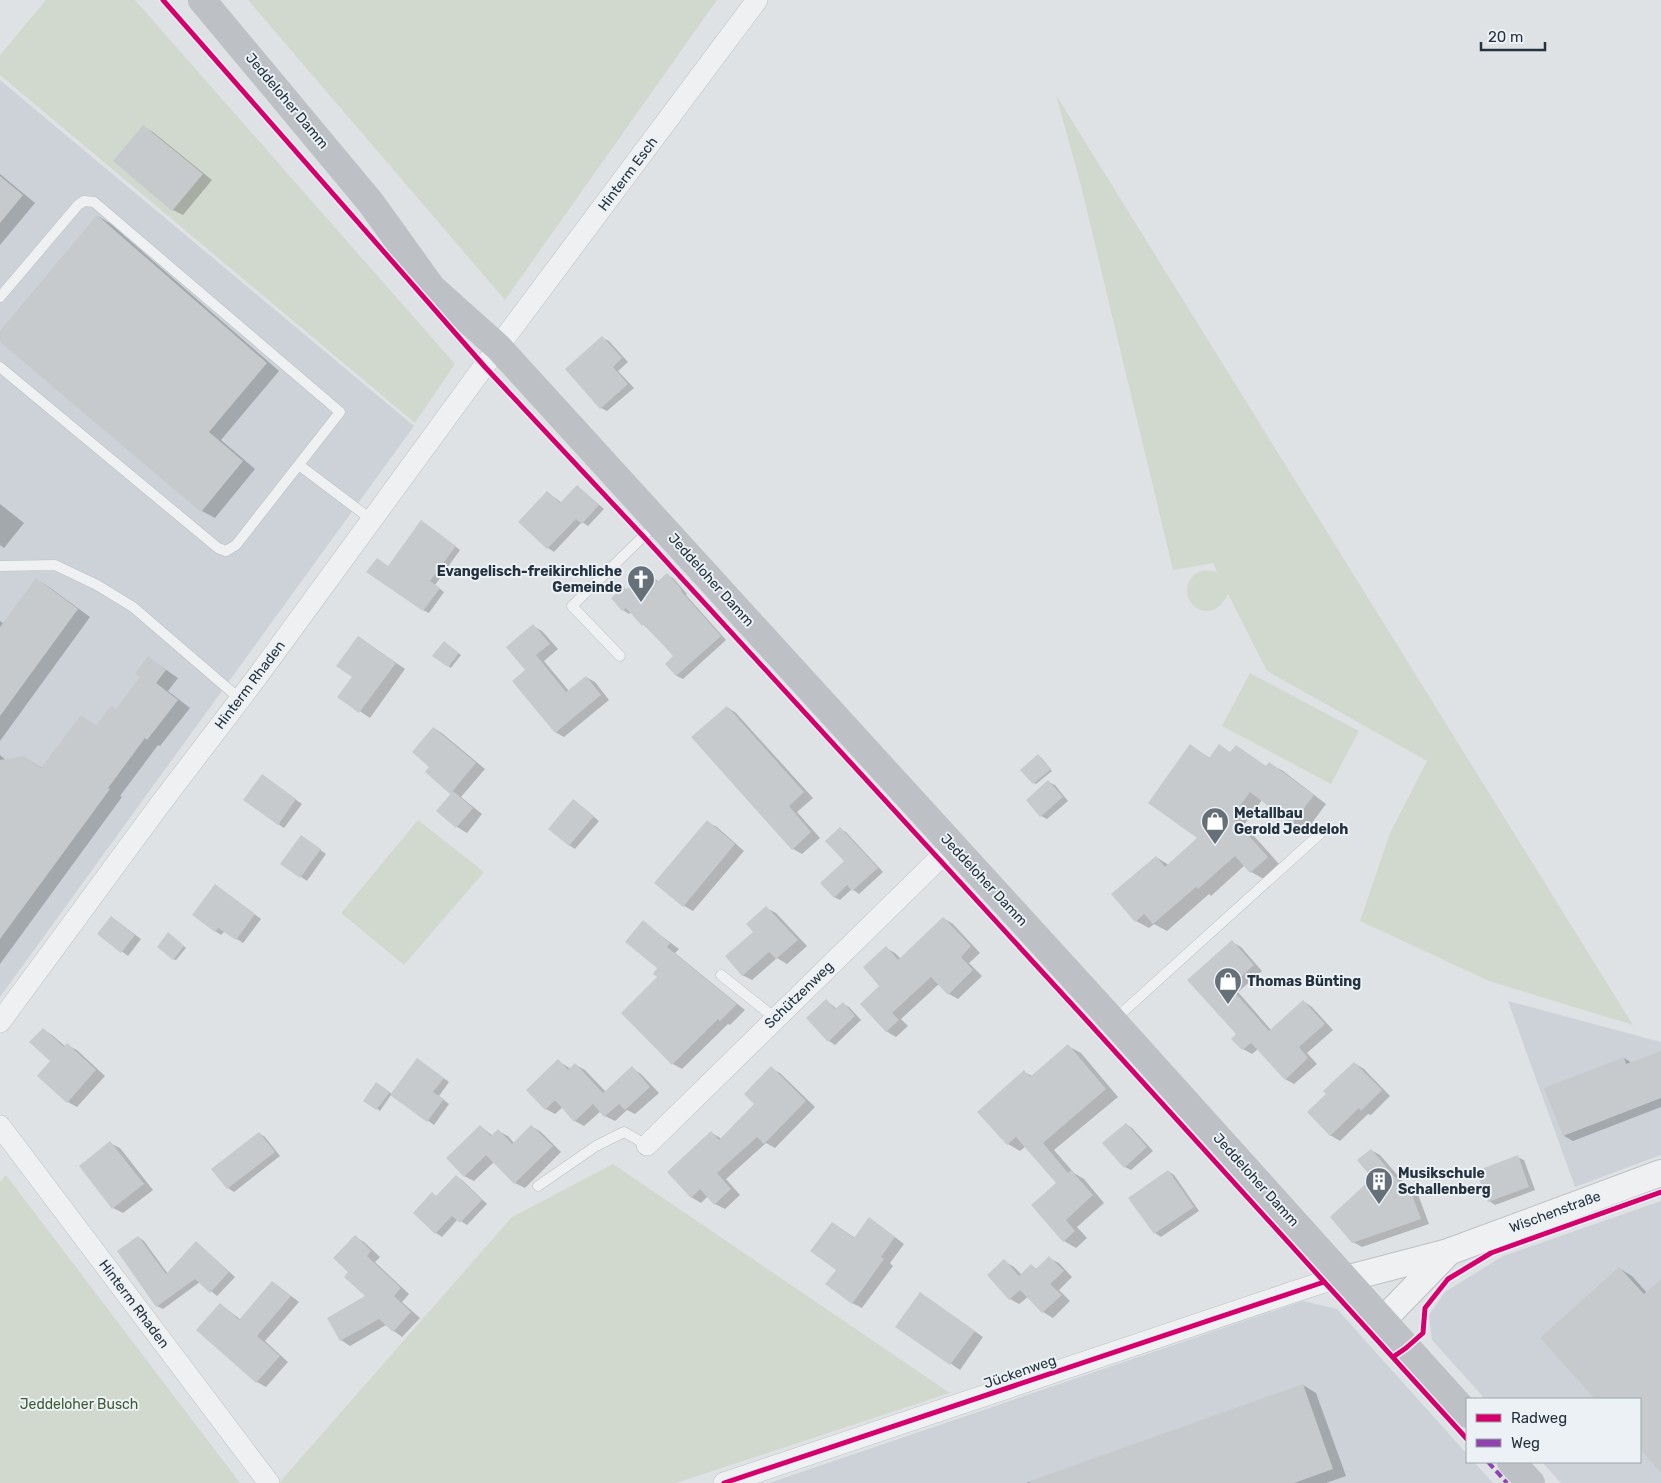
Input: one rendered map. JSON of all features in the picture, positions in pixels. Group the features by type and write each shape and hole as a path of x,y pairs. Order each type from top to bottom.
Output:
{"main road":[{"name":"Jeddeloher Damm","path":"202,0 371,202 432,288 498,347 1113,1021 1466,1413"},
{"path":"1512,1463 1531,1483"}],"street":[{"name":"Hinterm Esch","path":"498,347 757,0"},
{"name":"Hinterm Rhaden","path":"0,1022 498,347"},
{"name":"Schützenweg","path":"647,1145 952,846"},
{"name":"Hinterm Rhaden","path":"0,1126 269,1483"},
{"name":"Wischenstraße","path":"1345,1279 1448,1252 1661,1173"},
{"name":"Wischenstraße","path":"1382,1321 1448,1252"},
{"name":"Jückenweg","path":"724,1483 1292,1292 1324,1282 1345,1279"}],"lane":[{"path":"0,297 78,205 84,201 94,202 340,412 236,545 226,551 218,548 0,367"},
{"path":"299,465 372,520"},
{"path":"620,656 572,606 658,522"},
{"path":"0,566 55,565 97,585 133,607 240,699"},
{"path":"1113,1021 1323,831"},
{"path":"721,975 775,1018"},
{"path":"538,1186 606,1140 624,1132 647,1145"}],"shaded area":[{"path":"0,80 414,426 0,997"},
{"path":"1508,1001 1661,1042 1661,1155 1575,1187"},
{"path":"1661,1201 1661,1483 1561,1483 1543,1463 1641,1463 1641,1398 1484,1398 1432,1340 1429,1315 1445,1292 1503,1256"},
{"path":"1303,1301 1337,1309 1466,1453 1466,1463 1475,1463 1493,1483 769,1483"}],"green space":[{"path":"46,0 135,0 455,364 415,423 0,75 0,55"},
{"path":"248,0 717,0 505,300"},
{"path":"1056,95 1633,1025 1489,981 1360,921 1390,833 1427,761 1267,671 1228,594 1220,605 1212,610 1203,611 1196,608 1190,601 1187,593 1188,585 1193,576 1202,571 1217,572 1213,563 1173,570 1080,182"},
{"path":"1250,673 1359,731 1331,784 1222,726"},
{"path":"418,820 484,872 404,965 341,913"},
{"path":"613,1164 950,1393 676,1483 279,1483 512,1217"},
{"name":"Jeddeloher Busch","path":"6,1175 240,1483 0,1483 0,1182"}],"building":[{"path":"143,125 203,174 172,211 113,161"},
{"path":"0,176 23,195 0,223"},
{"path":"97,215 267,363 209,432 243,461 201,512 0,342 0,331"},
{"path":"602,336 622,358 613,367 628,384 600,409 565,369"},
{"path":"577,485 599,505 582,524 576,519 547,549 518,522 547,491 560,503"},
{"path":"421,520 456,546 430,581 440,588 423,611 366,572 377,558 388,566"},
{"path":"647,571 657,582 667,573 721,636 676,676 665,664 673,656 644,624 642,626 626,608 622,611 611,598 624,586 626,590"},
{"path":"36,578 78,609 0,716 0,627"},
{"path":"533,624 550,644 536,655 566,692 586,676 601,695 555,733 512,681 525,670 506,647"},
{"path":"358,636 396,663 359,713 337,697 352,677 336,666"},
{"path":"444,641 459,653 448,667 432,656"},
{"path":"148,656 166,670 156,683 178,700 147,740 145,738 0,939 0,760 24,756 41,768 81,715 96,726 111,706 116,709 140,677 135,674"},
{"path":"727,706 804,792 789,806 811,832 792,850 691,737"},
{"path":"433,727 476,763 450,794 425,772 429,767 412,752"},
{"path":"1190,744 1209,758 1219,744 1230,752 1236,745 1266,766 1269,762 1314,795 1292,824 1250,792 1232,817 1268,857 1250,873 1235,856 1198,889 1196,887 1153,924 1144,914 1135,922 1111,894 1156,856 1165,867 1197,838 1148,803"},
{"path":"1038,754 1051,769 1033,784 1020,770"},
{"path":"262,774 296,799 278,825 243,800"},
{"path":"1048,780 1063,797 1040,817 1026,800"},
{"path":"453,791 473,808 456,828 436,811"},
{"path":"573,799 594,816 569,846 548,829"},
{"path":"707,820 735,844 683,907 654,883"},
{"path":"840,827 878,868 852,891 847,885 834,898 820,883 844,861 825,841"},
{"path":"301,835 321,849 300,878 280,864"},
{"path":"215,884 255,914 236,940 218,928 215,932 192,915"},
{"path":"766,906 798,940 776,959 769,952 742,976 725,956 753,932 746,924"},
{"path":"111,916 135,935 121,953 97,934"},
{"path":"943,917 971,946 961,957 973,970 948,995 931,977 892,1013 899,1020 886,1032 860,1004 879,986 863,967 886,946 898,960"},
{"path":"643,920 670,943 667,947 737,1004 720,1021 718,1019 672,1065 621,1013 657,977 653,974 657,968 625,942"},
{"path":"168,932 184,946 173,960 157,947"},
{"path":"1232,940 1254,965 1230,987 1269,1031 1303,1000 1325,1024 1299,1047 1308,1058 1285,1080 1251,1043 1242,1050 1231,1039 1236,1034 1187,980"},
{"path":"826,999 835,1009 843,1002 855,1016 828,1042 806,1018"},
{"path":"43,1028 64,1047 67,1043 96,1070 67,1103 37,1076 50,1061 29,1042"},
{"path":"1068,1044 1106,1089 1043,1143 1068,1173 1071,1170 1093,1195 1066,1220 1075,1231 1063,1242 1031,1205 1056,1183 1016,1137 1007,1145 977,1112 1024,1070 1030,1077"},
{"path":"1661,1051 1661,1098 1563,1136 1544,1088 1624,1057 1626,1064"},
{"path":"417,1058 444,1078 433,1092 444,1099 427,1122 390,1095"},
{"path":"558,1059 568,1070 575,1063 603,1093 632,1066 650,1087 625,1110 619,1104 604,1117 593,1104 574,1122 555,1100 545,1110 526,1090"},
{"path":"1354,1062 1382,1090 1361,1111 1359,1108 1330,1136 1307,1112 1326,1094 1323,1091"},
{"path":"771,1066 806,1101 764,1144 757,1137 717,1173 731,1189 714,1205 700,1189 691,1198 667,1172 711,1131 719,1140 754,1104 744,1094"},
{"path":"376,1082 390,1092 376,1110 363,1101"},
{"path":"1126,1123 1147,1147 1124,1168 1102,1143"},
{"path":"480,1125 491,1136 498,1129 512,1144 531,1125 553,1146 514,1184 486,1155 464,1177 446,1158"},
{"path":"259,1132 275,1152 227,1189 211,1169"},
{"path":"110,1141 144,1184 112,1209 79,1166"},
{"name":"Musikschule Schallenberg","path":"1371,1149 1401,1184 1407,1182 1421,1219 1352,1243 1330,1217 1372,1178 1357,1160"},
{"path":"1518,1155 1529,1187 1488,1202 1476,1171"},
{"path":"1168,1170 1194,1207 1154,1234 1128,1198"},
{"path":"456,1175 482,1200 460,1223 452,1216 435,1234 413,1213 432,1192 436,1196"},
{"path":"869,1217 895,1237 881,1257 884,1259 852,1304 825,1284 836,1270 810,1251 832,1222 854,1238"},
{"path":"355,1235 371,1251 367,1256 401,1288 394,1296 411,1312 393,1332 379,1319 340,1341 327,1318 365,1296 344,1277 348,1272 333,1258"},
{"path":"138,1236 166,1274 196,1241 229,1272 210,1293 195,1279 156,1307 117,1251"},
{"path":"1049,1256 1064,1271 1050,1284 1062,1295 1042,1313 1020,1290 1009,1300 987,1275 1004,1259 1019,1276 1031,1264 1036,1269"},
{"path":"1619,1267 1644,1294 1661,1279 1661,1473 1641,1450 1641,1398 1594,1398 1540,1338"},
{"path":"272,1281 291,1296 257,1336 280,1356 256,1383 196,1330 220,1303 239,1320"},
{"path":"920,1292 975,1331 950,1365 895,1327"},
{"path":"1303,1384 1333,1469 1294,1483 1030,1483 1030,1481"}],"marked path":[{"path":"1489,1463 1507,1483"}],"cycle path":[{"path":"163,0 485,367 643,536 1466,1438"},
{"path":"1393,1357 1423,1333 1425,1308 1448,1279 1491,1253 1661,1192"},
{"path":"724,1483 1324,1282"}],"place":[{"name":"Evangelisch-freikirchliche Gemeinde","path":"641,603"},
{"name":"Metallbau Gerold Jeddeloh","path":"1215,845"},
{"name":"Thomas Bünting","path":"1228,1005"},
{"name":"Musikschule Schallenberg","path":"1379,1205"}]}
